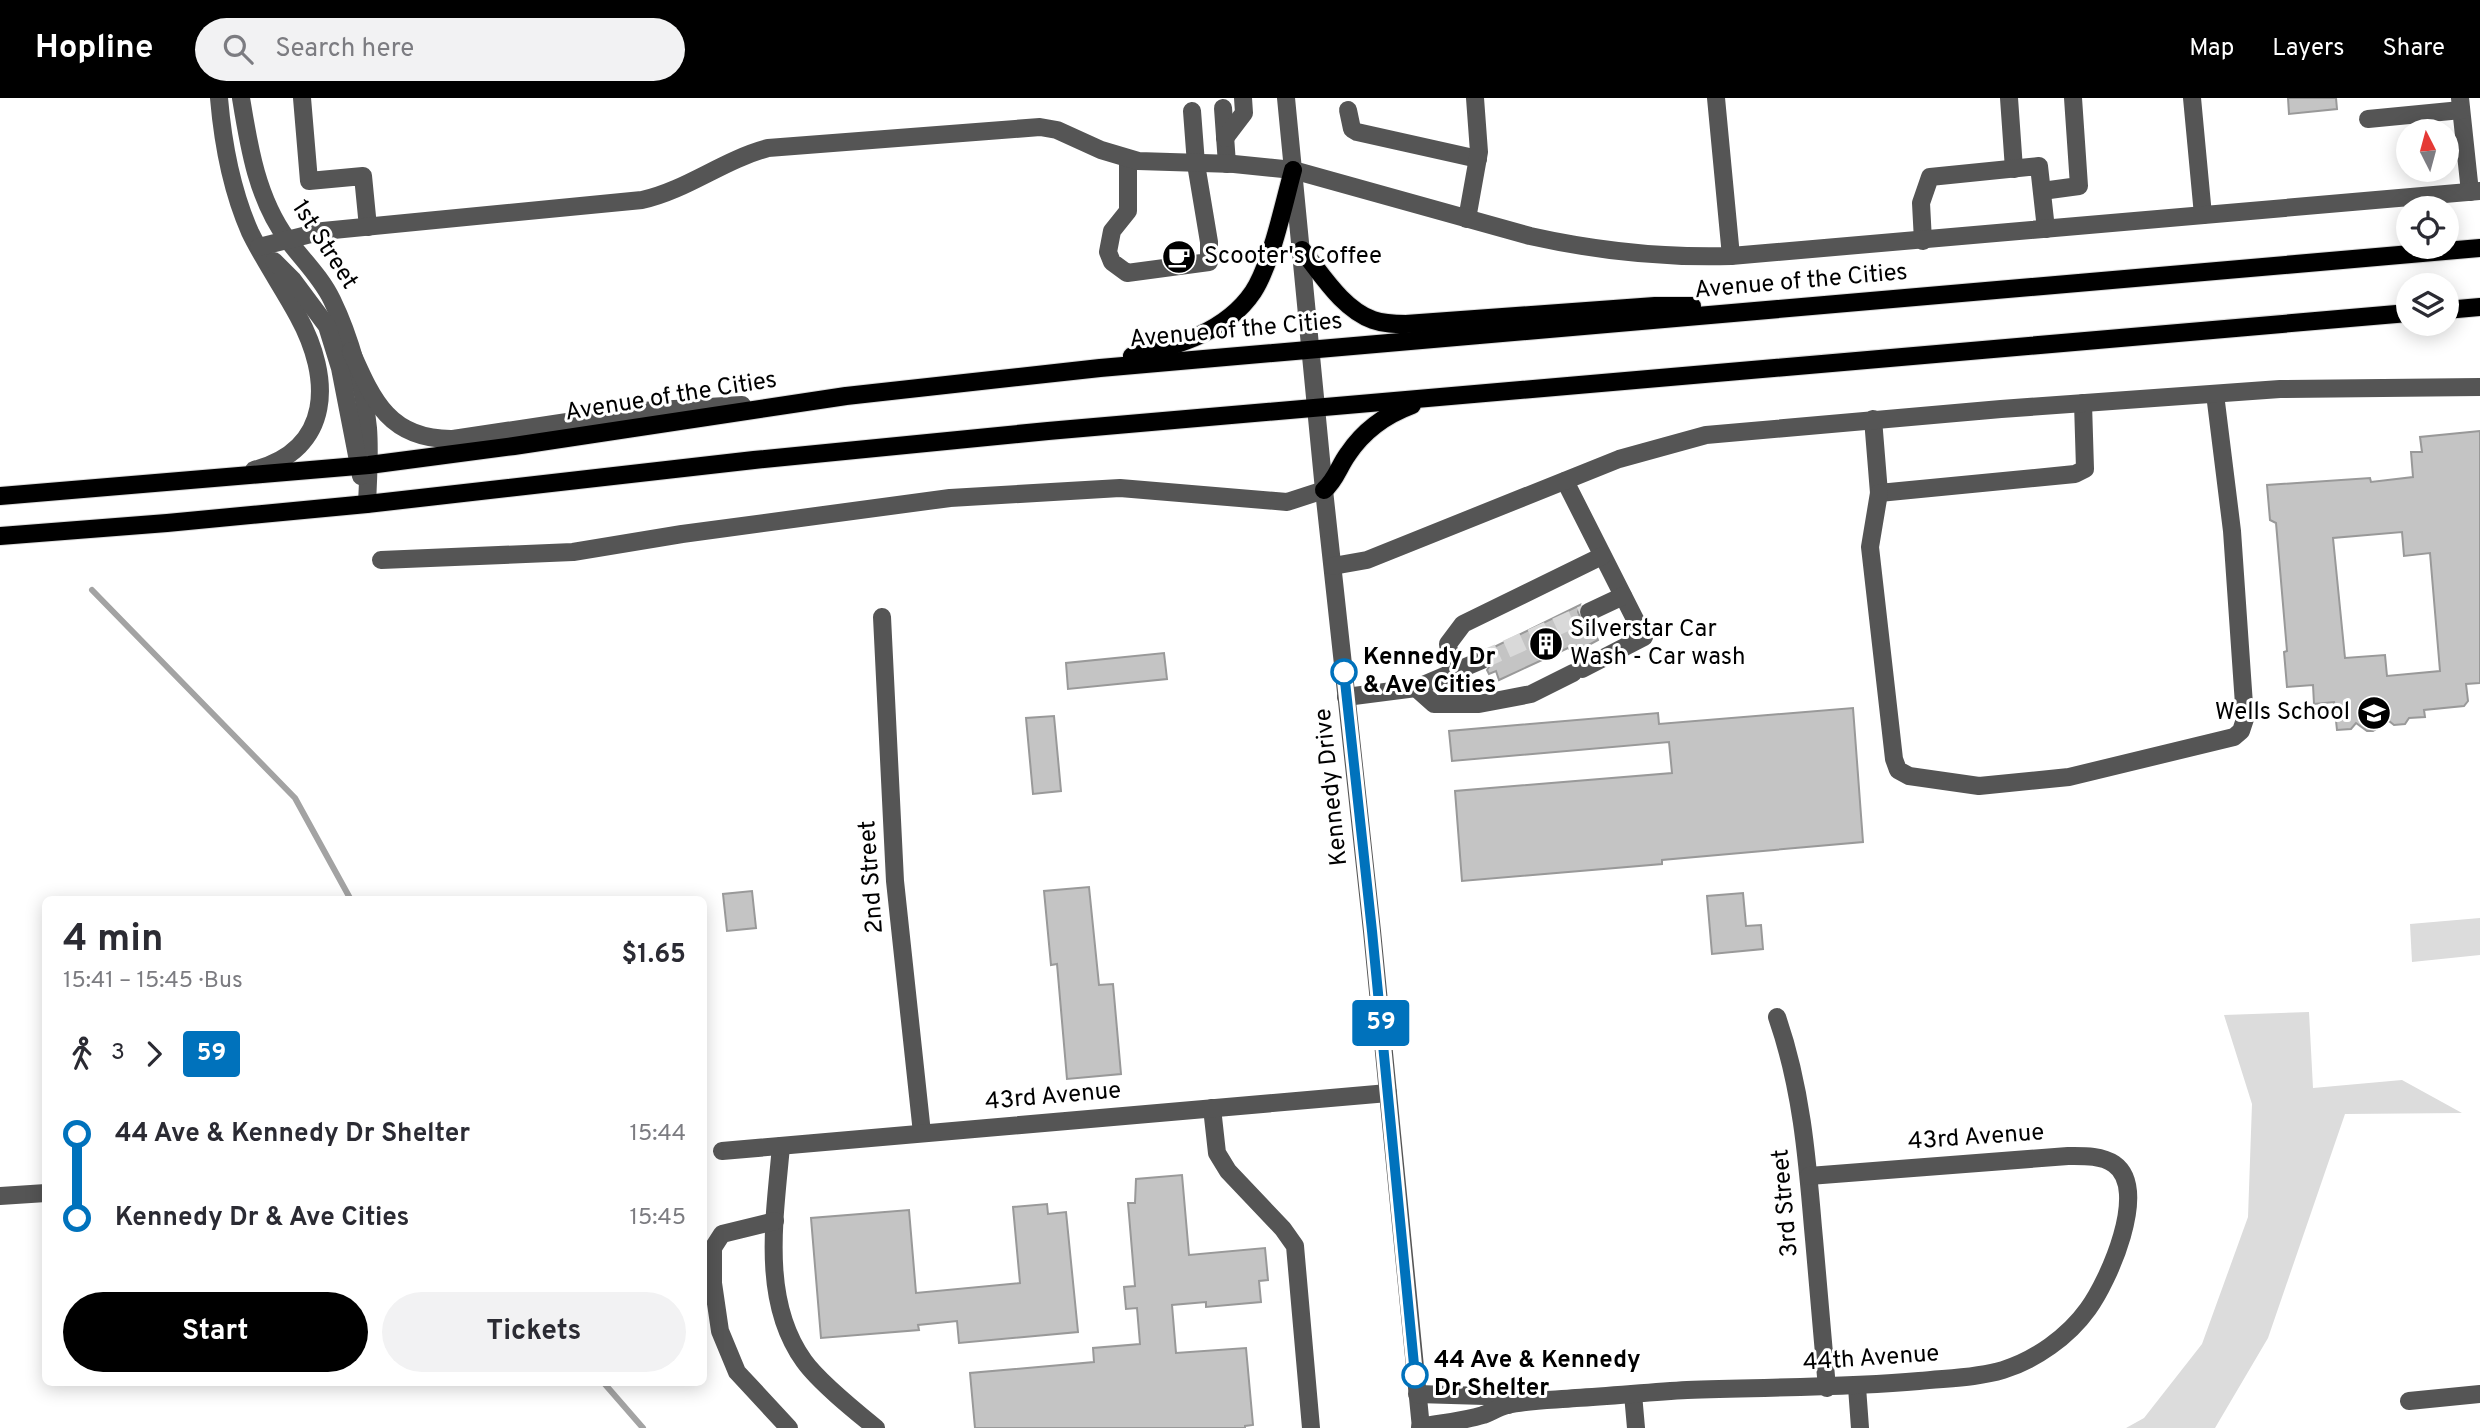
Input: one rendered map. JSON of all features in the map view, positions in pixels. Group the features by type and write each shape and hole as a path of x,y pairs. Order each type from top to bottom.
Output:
{"main road":[{"path":"1061,372 1150,352 1197,337 1217,327 1255,290 1269,256 1293,170"},
{"name":"Avenue of the Cities","path":"0,496 364,465 514,446 805,402 1061,372 2480,248"},
{"path":"1302,250 1337,293 1353,308 1372,320 1388,323 1406,324 1656,306 1818,305"},
{"path":"2459,309 2480,307"},
{"path":"0,536 367,504 898,445 2396,314"},
{"path":"1324,490 1331,484 1348,453 1371,426 1397,411 1431,398"}],"street":[{"path":"219,98 228,169 251,233 311,343 320,389 316,420 292,454 275,464 221,478"},
{"name":"1st Street","path":"241,98 258,182 287,239 304,258 330,296 341,318 368,427 364,465"},
{"path":"302,98 309,181 363,176 368,227"},
{"path":"1225,138 1244,113 1243,98"},
{"name":"Kennedy Drive","path":"1286,98 1420,1427"},
{"path":"1467,219 1478,159 1475,98"},
{"path":"1716,98 1731,256"},
{"path":"2009,98 2014,169"},
{"path":"2042,191 2079,186 2073,98"},
{"path":"2192,98 2203,215"},
{"path":"2368,119 2460,104 2475,192"},
{"path":"1223,108 1227,164"},
{"path":"1349,110 1352,129 1357,132 1478,159"},
{"path":"1128,159 1128,211 1112,231 1108,252 1112,262 1127,273 1209,262 1209,242 1196,164 1192,111"},
{"name":"Avenue of the Cities","path":"258,247 323,231 642,200 668,193 745,154 768,148 1040,127 1057,130 1128,159 1293,170 1542,239 1648,255 1731,256 2475,192"},
{"path":"1923,241 1921,203 1930,177 2039,166 2046,229"},
{"path":"258,247 292,279 327,326 364,465 367,504"},
{"path":"351,351 376,404 412,432 438,439 640,411 805,402"},
{"path":"1333,566 1367,560 1619,459 1706,435 1873,419 2280,389 2480,387"},
{"path":"1873,419 1879,493 1870,547 1894,759 1898,770 1909,776 1979,786 2069,777 2234,737 2241,731 2245,719 2232,531 2216,394"},
{"path":"1879,493 2075,474 2085,469 2083,403"},
{"path":"1416,688 1434,704 1479,704 1531,694 1644,637 1565,481"},
{"path":"381,560 573,552 682,534 962,497 1120,488 1287,502 1324,490"},
{"path":"1452,674 1448,644 1463,624 1602,556"},
{"path":"1589,612 1623,596"},
{"name":"2nd Street","path":"882,617 895,881 922,1133"},
{"path":"1346,697 1416,688 1482,660"},
{"name":"3rd Street","path":"1777,1017 1789,1051 1800,1097 1827,1388"},
{"name":"43rd Avenue","path":"722,1151 1388,1093"},
{"path":"1212,1108 1217,1153 1228,1171 1283,1229 1294,1247 1311,1428"},
{"path":"780,1146 774,1263 779,1307 790,1341 806,1364 876,1428"},
{"name":"43rd Avenue","path":"1809,1175 2089,1156 2114,1164 2124,1175 2129,1190"},
{"name":"44th Avenue","path":"1420,1427 1483,1415 1508,1405 1684,1390 1857,1387 2002,1370 2046,1349 2088,1309 2103,1283 2123,1227 2129,1208 2129,1190"},
{"path":"0,1196 42,1193"},
{"path":"775,1221 722,1234 713,1248 713,1283 720,1331 737,1372 789,1428"},
{"path":"1857,1387 1860,1428"},
{"name":"44th Avenue","path":"1417,1394 1485,1396 1508,1405"},
{"path":"1633,1394 1636,1428"},
{"path":"2409,1401 2480,1394"}],"shaded area":[{"path":"2480,918 2480,955 2412,962 2410,924"},
{"path":"2309,1012 2313,1088 2402,1080 2462,1113 2345,1114 2268,1338 2215,1428 2126,1428 2144,1418 2202,1344 2248,1217 2252,1104 2224,1015"}],"building":[{"path":"2288,98 2336,98 2337,109 2289,114"},
{"path":"2480,431 2480,683 2466,684 2468,701 2464,706 2424,710 2425,717 2409,718 2405,724 2394,725 2389,721 2373,731 2367,731 2356,723 2351,729 2337,730 2334,702 2314,704 2313,685 2287,687 2284,652 2287,651 2276,523 2270,520 2267,485 2370,478 2371,482 2413,477 2411,452 2422,452 2420,437","holes":["2402,532 2404,556 2430,553 2440,671 2387,676 2385,655 2345,658 2333,538"]},
{"name":"Silverstar Car Wash - Car wash","path":"1580,605 1578,612 1582,621 1597,623 1592,626 1598,640 1574,653 1568,648 1499,680 1496,671 1489,674 1487,670 1493,661 1488,650"},
{"path":"1164,653 1167,679 1068,689 1066,663"},
{"path":"1853,708 1863,842 1662,860 1662,864 1462,881 1455,791 1672,773 1669,742 1452,761 1449,731 1658,713 1659,724"},
{"path":"1054,716 1061,791 1033,794 1026,718"},
{"path":"1089,887 1099,985 1113,984 1121,1074 1067,1079 1057,964 1051,965 1044,891"},
{"path":"752,891 756,928 727,931 723,894"},
{"path":"1743,893 1746,926 1761,925 1763,949 1712,954 1707,896"},
{"path":"1182,1175 1189,1255 1265,1248 1268,1280 1259,1281 1261,1302 1206,1307 1206,1302 1172,1305 1176,1353 1246,1348 1253,1425 1245,1428 975,1428 970,1373 1094,1362 1093,1348 1140,1344 1137,1308 1126,1309 1124,1287 1135,1286 1128,1203 1135,1203 1136,1179"},
{"path":"1047,1204 1048,1214 1066,1212 1078,1332 959,1343 957,1321 918,1325 919,1330 821,1338 811,1218 909,1210 916,1293 1020,1283 1013,1207"}],"waterway":[{"path":"92,590 295,798 349,896"},
{"path":"606,1386 643,1428"}],"tunnel":[{"path":"1482,660 1589,612"}],"bus line":[{"name":"59","path":"1344,672 1415,1375"}],"place":[{"name":"Scooter's Coffee","path":"1179,257"},
{"name":"Silverstar Car Wash - Car wash","path":"1546,644"},
{"name":"Kennedy Dr & Ave Cities","path":"1344,672"},
{"name":"Wells School","path":"2374,713"},
{"name":"44 Ave & Kennedy Dr Shelter","path":"1415,1375"}]}
